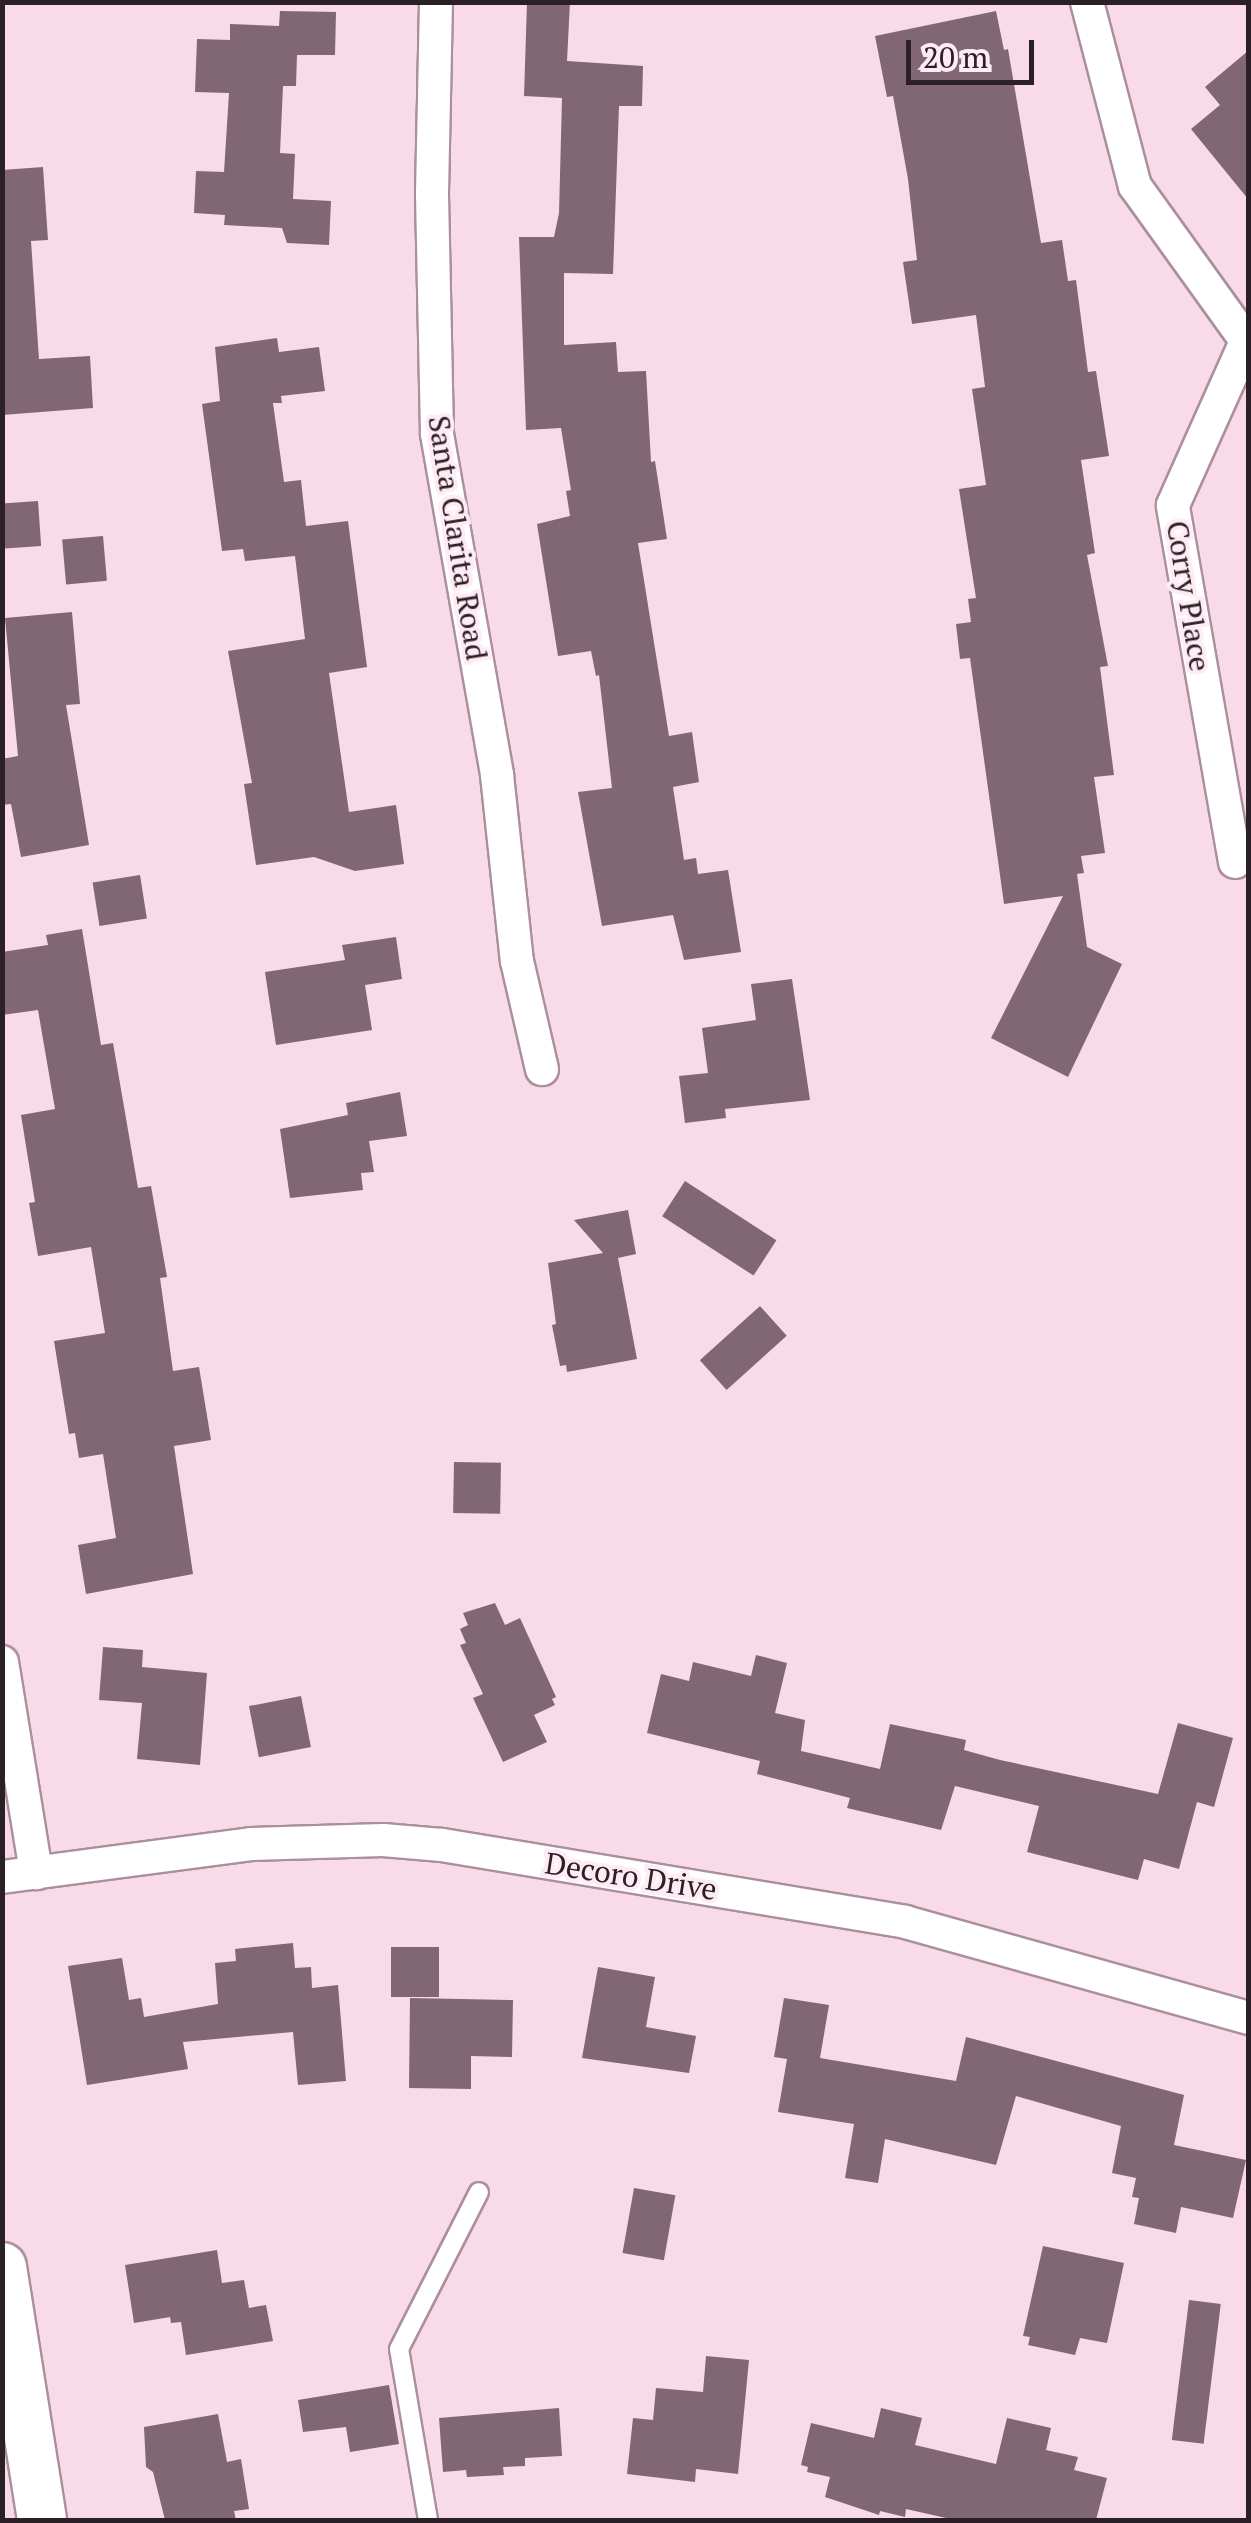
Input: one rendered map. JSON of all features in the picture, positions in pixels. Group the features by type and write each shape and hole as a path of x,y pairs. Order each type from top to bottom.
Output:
{"main road":[{"path":"2,2267 42,2520"}],"street":[{"name":"Santa Clarita Road","path":"436,2 432,195 437,434 497,775 516,961 542,1068"},
{"path":"1088,2 1135,186 1247,342"},
{"name":"Corry Place","path":"1234,862 1174,504 1247,342"},
{"path":"2,1662 36,1873"},
{"name":"Decoro Drive","path":"2,1877 251,1844 383,1840 442,1845 905,1922 1248,2018"}],"lane":[{"path":"428,2520 398,2349 479,2192"}],"building":[{"path":"527,2 570,2 567,61 643,66 642,106 619,106 613,274 564,273 564,345 616,342 618,372 646,371 651,462 655,461 667,539 638,543 669,736 692,732 699,782 673,787 684,860 696,858 698,874 728,870 741,952 684,960 673,915 602,926 578,792 612,788 599,675 596,676 591,651 558,656 537,524 570,516 566,491 571,490 561,428 526,430 519,237 554,237 559,213 562,98 524,96"},
{"path":"280,11 336,12 335,55 297,55 296,86 283,86 280,153 295,154 293,199 331,201 329,245 287,243 282,228 224,225 225,215 194,213 196,171 224,172 229,93 195,92 197,39 230,40 230,24 279,26"},
{"path":"996,11 1004,50 1008,49 1041,243 1062,240 1068,281 1076,280 1088,372 1096,371 1109,456 1081,460 1095,553 1087,555 1108,666 1100,667 1114,775 1094,777 1105,853 1081,856 1084,873 1077,874 1087,947 1122,964 1068,1077 991,1038 1063,896 1004,904 970,658 960,659 956,624 971,622 968,599 976,598 959,489 986,485 972,389 985,387 976,315 912,324 903,262 917,260 908,179 893,96 887,97 875,36"},
{"path":"1248,51 1248,199 1191,129 1220,105 1205,87"},
{"path":"43,167 48,240 31,241 39,359 90,356 93,408 2,415 2,170"},
{"path":"277,338 279,352 319,347 325,391 281,396 282,403 273,403 284,482 301,480 306,526 348,521 367,667 329,673 349,812 396,805 404,864 355,871 314,857 256,865 244,784 252,783 228,651 305,639 295,556 245,561 243,549 222,551 202,404 220,401 215,347"},
{"path":"38,501 41,546 5,548 2,504"},
{"path":"103,536 107,581 66,584 62,540"},
{"path":"72,612 80,704 66,705 89,845 21,857 11,804 2,805 2,759 18,756 5,618"},
{"path":"140,875 147,918 99,926 93,883"},
{"path":"82,929 101,1045 113,1043 138,1188 151,1186 167,1277 160,1278 173,1371 199,1367 211,1440 174,1446 193,1574 86,1594 78,1545 116,1538 103,1454 79,1458 75,1433 69,1434 54,1341 105,1333 91,1247 38,1256 29,1203 35,1202 21,1115 55,1109 38,1010 2,1015 2,952 48,945 46,935"},
{"path":"396,937 402,979 365,985 372,1030 276,1045 265,972 345,960 342,945"},
{"path":"792,979 810,1100 725,1109 726,1118 685,1123 679,1076 708,1073 702,1028 756,1020 751,984"},
{"path":"400,1092 407,1136 369,1141 374,1172 361,1173 363,1190 290,1198 280,1129 348,1115 346,1103"},
{"path":"685,1181 776,1240 754,1276 662,1216"},
{"path":"628,1210 636,1254 618,1258 637,1359 567,1372 566,1365 560,1366 552,1325 556,1324 548,1263 603,1253 574,1220"},
{"path":"760,1306 787,1336 727,1390 700,1360"},
{"path":"454,1462 501,1463 500,1514 453,1513"},
{"path":"495,1603 505,1625 520,1618 556,1697 552,1699 555,1705 534,1715 547,1742 503,1762 473,1698 483,1694 460,1645 466,1643 460,1629 468,1625 463,1613"},
{"path":"103,1647 143,1650 142,1667 207,1673 200,1765 137,1759 142,1703 99,1700"},
{"path":"756,1655 787,1663 775,1713 805,1720 801,1751 880,1769 890,1724 966,1740 964,1750 1000,1760 1158,1794 1178,1723 1233,1738 1214,1807 1197,1802 1179,1869 1144,1859 1138,1880 1027,1852 1039,1806 955,1786 941,1830 847,1808 850,1798 757,1774 760,1761 647,1733 661,1674 689,1681 693,1662 751,1676"},
{"path":"301,1696 311,1747 259,1757 249,1706"},
{"path":"293,1943 295,1968 311,1967 312,1988 338,1985 346,2081 298,2085 293,2032 183,2042 188,2069 87,2085 68,1966 122,1958 129,2000 141,1998 144,2017 218,2004 215,1963 236,1961 235,1949"},
{"path":"391,1947 439,1947 439,1997 391,1997"},
{"path":"598,1967 655,1977 646,2027 696,2036 689,2073 582,2058"},
{"path":"410,1998 513,2000 512,2057 471,2056 471,2089 409,2088"},
{"path":"784,1998 829,2005 820,2058 956,2081 966,2037 1184,2095 1174,2145 1246,2160 1233,2218 1181,2207 1176,2233 1134,2224 1139,2198 1132,2197 1136,2178 1112,2173 1121,2126 1016,2096 996,2165 885,2139 878,2183 845,2178 854,2124 778,2112 787,2059 774,2057"},
{"path":"634,2188 675,2195 664,2260 623,2253"},
{"path":"1043,2246 1124,2263 1107,2343 1080,2338 1075,2355 1028,2345 1030,2337 1023,2336"},
{"path":"217,2250 222,2283 244,2280 249,2308 266,2305 273,2341 186,2355 181,2322 171,2323 170,2317 134,2323 125,2265"},
{"path":"1189,2300 1221,2304 1204,2444 1172,2440"},
{"path":"706,2356 749,2360 738,2474 696,2469 695,2482 627,2474 633,2418 653,2420 656,2388 703,2392"},
{"path":"389,2385 399,2444 350,2452 346,2427 303,2432 298,2400"},
{"path":"559,2408 562,2456 525,2458 525,2466 503,2467 504,2475 467,2477 466,2470 443,2472 439,2418"},
{"path":"881,2408 922,2418 915,2445 996,2464 1007,2418 1051,2428 1046,2450 1078,2457 1074,2470 1107,2478 1096,2520 955,2520 906,2509 905,2517 880,2511 879,2515 825,2497 830,2477 807,2472 808,2467 801,2465 811,2423 874,2438"},
{"path":"218,2414 227,2462 241,2459 249,2509 234,2511 236,2520 165,2520 153,2472 146,2467 144,2427"}]}
